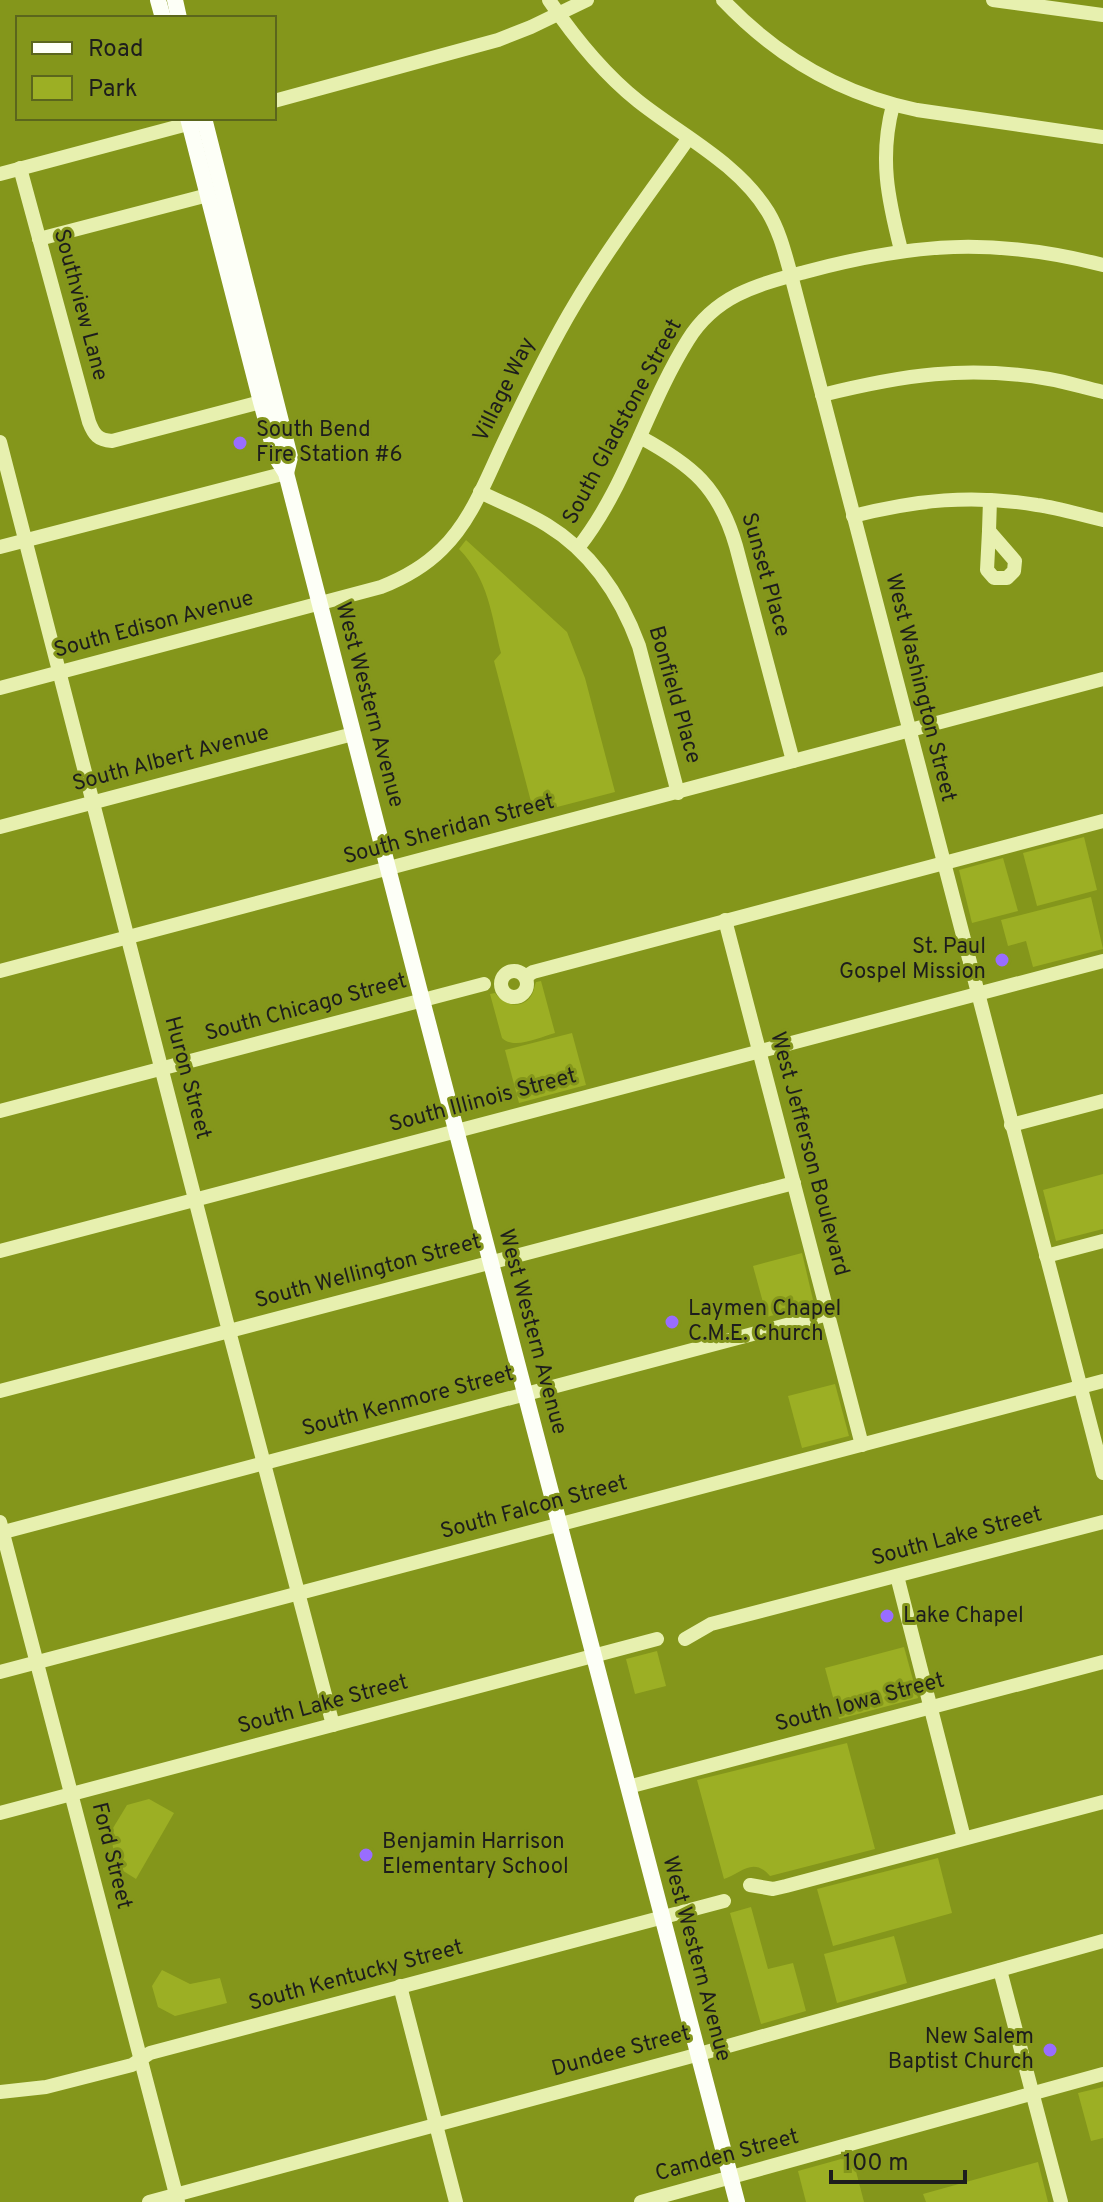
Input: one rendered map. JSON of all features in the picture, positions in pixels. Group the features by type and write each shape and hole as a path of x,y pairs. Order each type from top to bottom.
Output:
{"main road":[{"name":"West Western Avenue","path":"200,120 208,195 261,402 276,457 286,473 737,2202"},
{"name":"West Western Avenue","path":"200,120 290,457 286,473"}],"street":[{"name":"West Washington Street","path":"549,0 591,57 622,87 727,167 755,194 778,231 1103,1473"},
{"path":"276,100 467,49 520,31 587,0"},
{"path":"723,0 754,31 802,66 838,85 893,105 1103,137"},
{"path":"993,0 1103,15"},
{"path":"893,105 885,163 889,206 901,250"},
{"path":"0,174 196,120"},
{"name":"Village Way","path":"319,604 381,587 417,570 444,548 456,533 574,306 688,139"},
{"name":"Southview Lane","path":"20,168 95,435 101,440 112,441 261,402"},
{"path":"39,239 208,195"},
{"name":"South Gladstone Street","path":"578,548 600,517 678,358 700,324 742,291 763,282 852,259 937,246 1036,250 1103,265"},
{"path":"822,395 896,378 980,372 1046,379 1103,392"},
{"name":"Sunset Place","path":"640,437 693,470 725,514 793,761"},
{"name":"Huron Street","path":"0,442 333,1725"},
{"path":"0,547 286,473"},
{"name":"Bonfield Place","path":"480,492 547,525 578,548 606,579 631,623 647,671 678,793"},
{"path":"853,516 928,500 990,500 1039,505 1103,520"},
{"path":"989,531 990,500"},
{"name":"South Edison Avenue","path":"0,688 319,604"},
{"name":"South Sheridan Street","path":"0,971 1103,679"},
{"name":"South Albert Avenue","path":"0,827 353,734"},
{"path":"525,977 533,972 725,920 1103,821"},
{"name":"West Jefferson Boulevard","path":"725,920 862,1445"},
{"name":"South Illinois Street","path":"0,1251 1103,961"},
{"name":"South Chicago Street","path":"0,1111 484,984"},
{"path":"1011,1125 1103,1101"},
{"name":"South Wellington Street","path":"0,1391 794,1183"},
{"path":"1046,1256 1103,1241"},
{"name":"South Kenmore Street","path":"1,1529 828,1314"},
{"name":"South Falcon Street","path":"0,1672 1103,1381"},
{"name":"South Lake Street","path":"685,1639 711,1624 1103,1522"},
{"name":"Ford Street","path":"1,1529 177,2198"},
{"path":"897,1576 964,1838"},
{"name":"South Lake Street","path":"0,1813 657,1639"},
{"name":"South Iowa Street","path":"628,1787 1103,1662"},
{"path":"750,1885 773,1889 786,1886 1103,1802"},
{"name":"South Kentucky Street","path":"0,2092 46,2087 132,2065 150,2053 724,1901"},
{"name":"Dundee Street","path":"149,2202 177,2198 1103,1941"},
{"path":"1000,1970 1061,2202"},
{"path":"400,1986 456,2202"},
{"name":"Camden Street","path":"641,2202 1103,2074"}],"green space":[{"path":"466,540 567,632 585,678 615,792 534,813 494,661 501,653 488,598 477,573 459,549"},
{"path":"1084,837 1097,890 1037,906 1023,853"},
{"path":"1003,858 1018,911 972,923 959,870"},
{"path":"1091,897 1103,949 1033,967 1026,941 1008,946 1001,920"},
{"path":"541,981 555,1033 527,1042 513,1043 502,1038 490,994 495,993 517,1005 527,1001 536,982"},
{"path":"572,1033 586,1085 519,1103 505,1050"},
{"path":"1103,1174 1103,1229 1056,1241 1043,1190"},
{"path":"802,1253 814,1304 767,1317 753,1266"},
{"path":"835,1384 849,1436 802,1448 788,1396"},
{"path":"904,1647 918,1698 839,1719 825,1668"},
{"path":"657,1651 666,1686 635,1694 626,1659"},
{"path":"847,1743 875,1849 770,1876 758,1867 752,1867 724,1879 697,1780"},
{"path":"149,1799 174,1813 136,1879 117,1867 110,1833 127,1805"},
{"path":"938,1858 952,1913 833,1946 817,1889"},
{"path":"751,1907 768,1969 793,1963 806,2011 761,2024 730,1913"},
{"path":"894,1936 907,1983 837,2003 824,1954"},
{"path":"162,1970 190,1984 220,1978 227,2003 175,2016 158,2007 152,1986"},
{"path":"1103,2087 1103,2138 1091,2141 1078,2093"},
{"path":"852,2156 864,2202 806,2202 798,2171"},
{"path":"1038,2162 1048,2202 926,2202 923,2194"}],"place":[{"name":"South Bend Fire Station #6","path":"240,443"},
{"name":"St. Paul Gospel Mission","path":"1002,960"},
{"name":"Laymen Chapel C.M.E. Church","path":"672,1322"},
{"name":"Lake Chapel","path":"887,1616"},
{"name":"Benjamin Harrison Elementary School","path":"366,1855"},
{"name":"New Salem Baptist Church","path":"1050,2050"}]}
